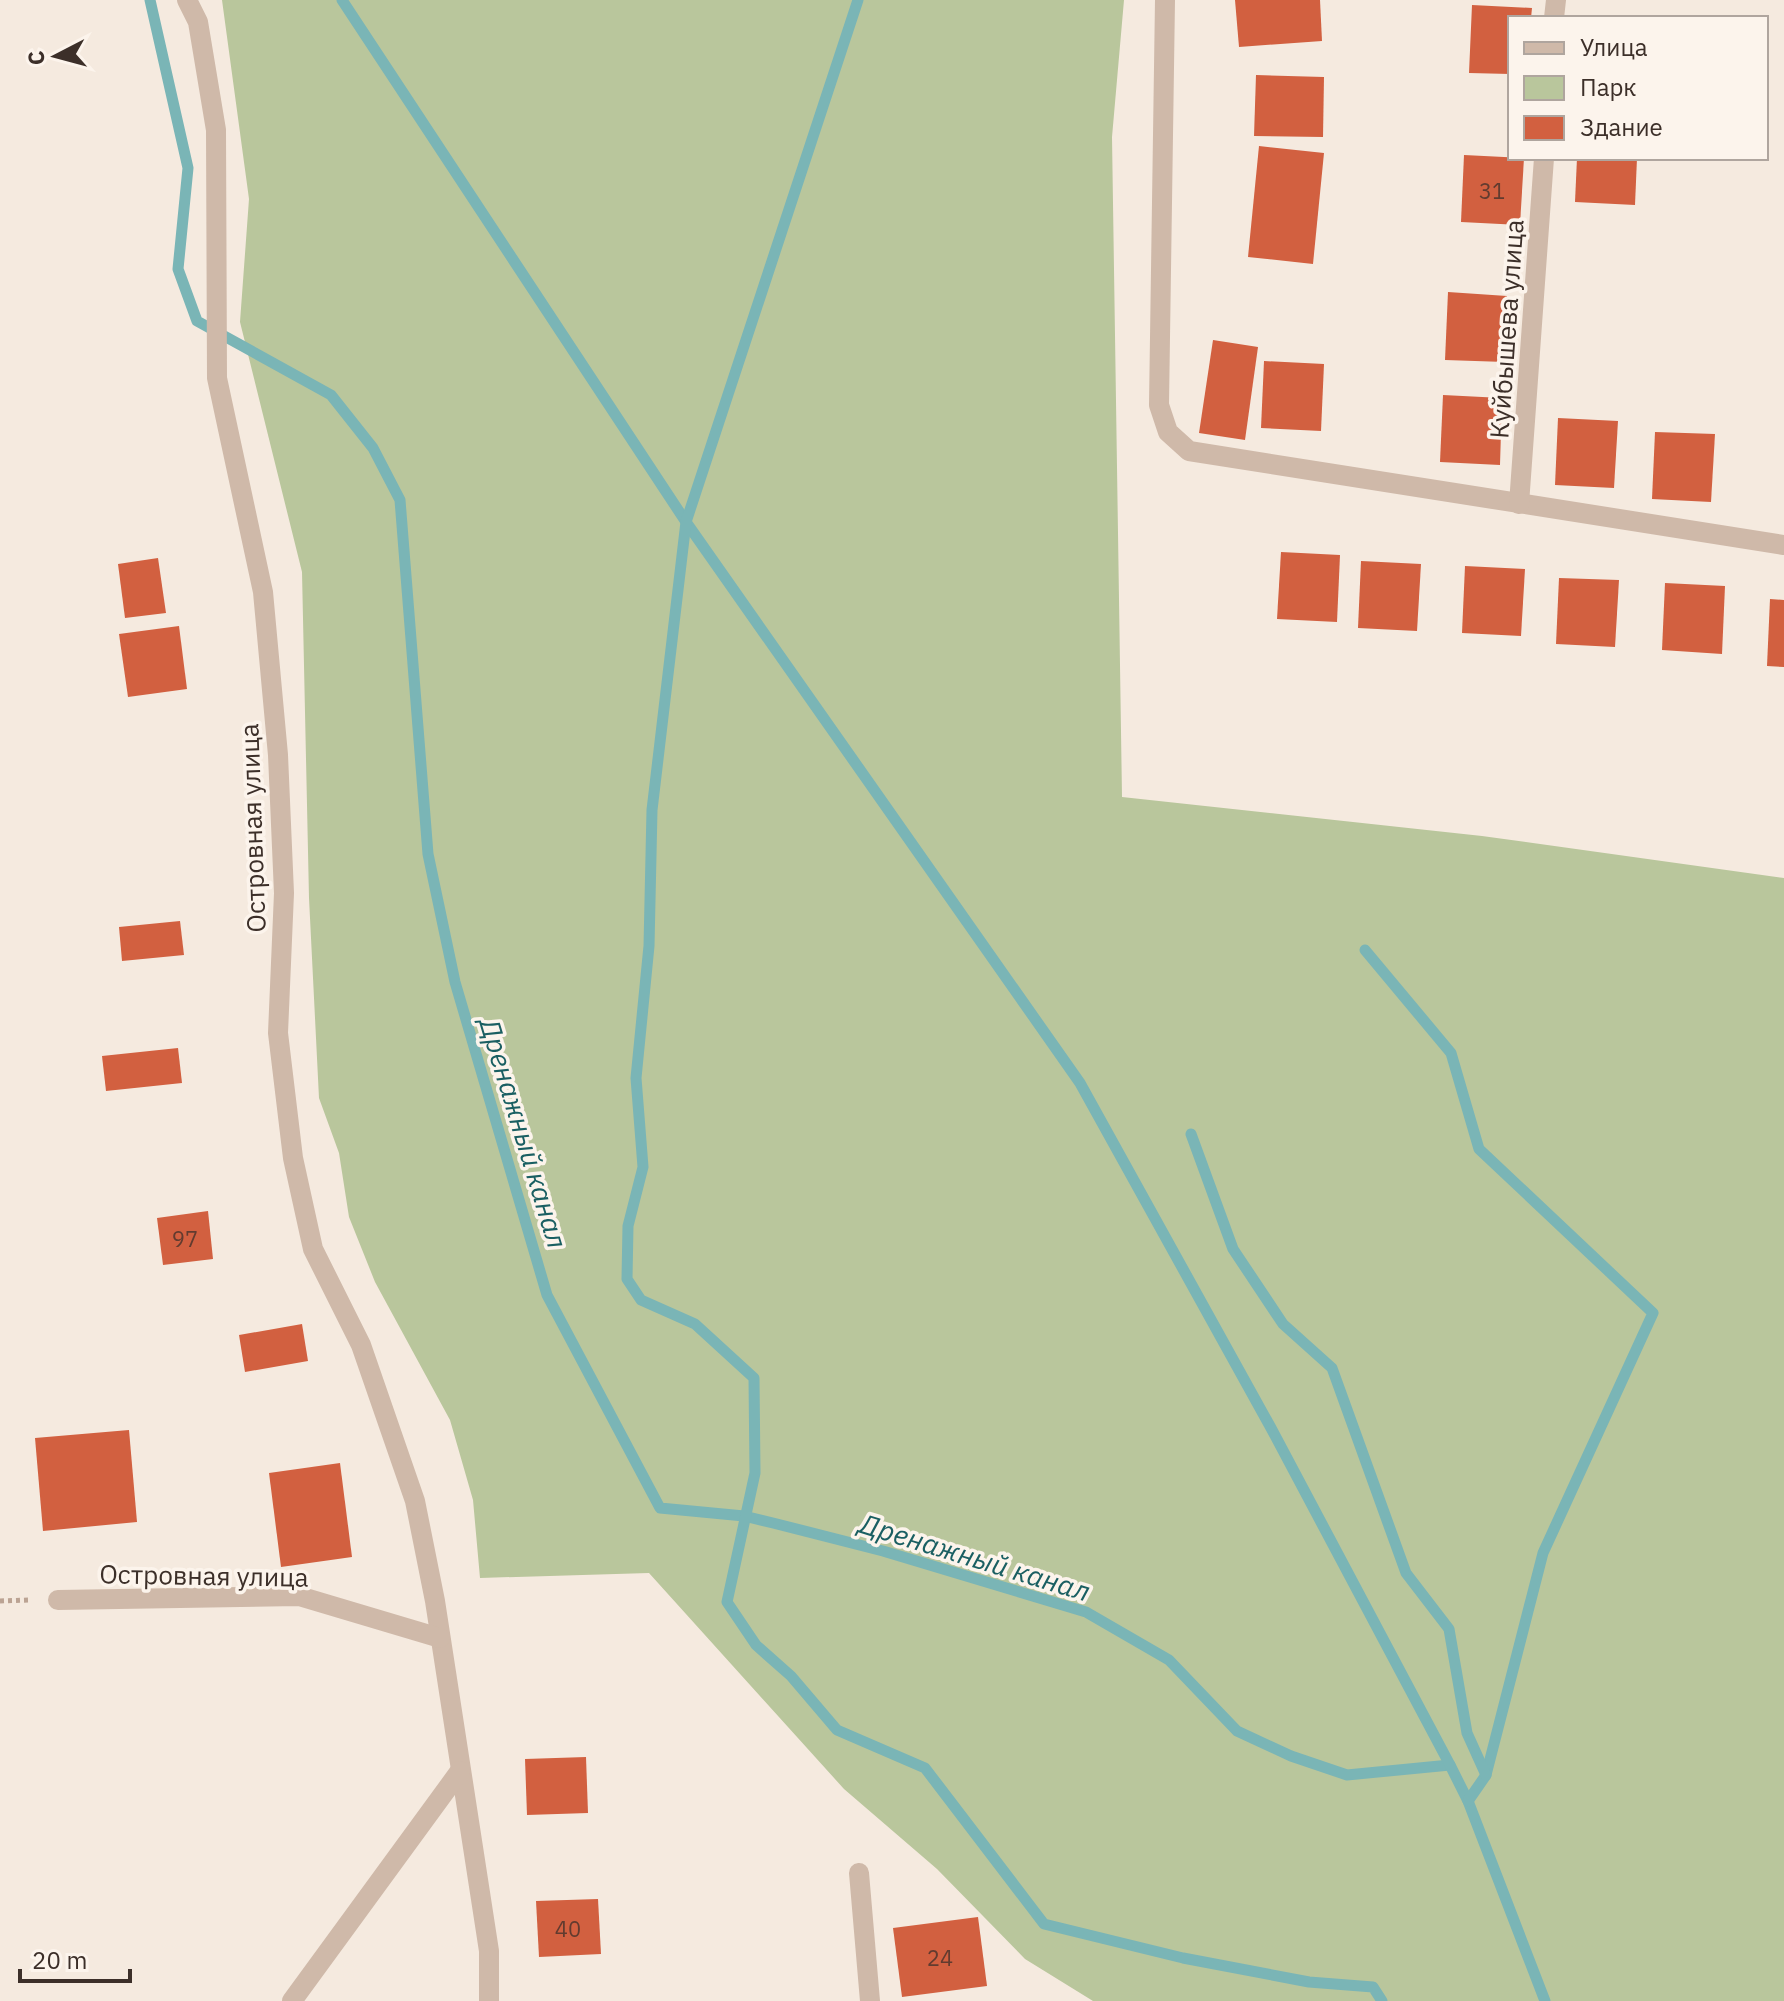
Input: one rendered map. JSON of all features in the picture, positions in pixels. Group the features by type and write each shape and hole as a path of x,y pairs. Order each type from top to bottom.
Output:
{"street":[{"name":"Островная улица","path":"187,0 198,22 216,130 217,378 263,592 278,755 284,893 278,1033 293,1158 313,1249 361,1345 415,1501 440,1638 489,1951 489,2001"},
{"path":"1165,0 1159,405 1168,432 1189,451 1784,545"},
{"name":"Куйбышева улица","path":"1519,504 1544,160"},
{"name":"Островная улица","path":"58,1600 299,1596 440,1638"},
{"path":"292,2001 460,1771"},
{"path":"859,1873 870,2001"}],"green space":[{"path":"222,0 1124,0 1112,137 1122,797 1482,836 1784,878 1784,2001 1093,2001 1025,1959 937,1869 844,1789 649,1573 480,1578 473,1500 450,1420 375,1282 349,1217 339,1153 319,1098 309,898 302,572 240,322 249,199"}],"building":[{"path":"1235,0 1320,0 1322,41 1239,47"},
{"path":"1472,5 1532,8 1531,16 1508,16 1508,74 1469,73"},
{"path":"1256,75 1324,77 1323,137 1254,136"},
{"path":"1259,146 1324,153 1313,264 1248,257"},
{"path":"1464,155 1524,160 1520,225 1461,222"},
{"path":"1577,160 1637,160 1635,205 1575,202"},
{"path":"1448,292 1507,296 1505,362 1445,360"},
{"path":"1213,340 1258,347 1245,440 1199,433"},
{"path":"1264,361 1324,364 1321,431 1261,428"},
{"path":"1443,395 1502,398 1500,465 1440,462"},
{"path":"1558,418 1618,421 1614,488 1555,485"},
{"path":"1655,432 1715,434 1711,502 1652,499"},
{"path":"1281,552 1340,555 1337,622 1277,619"},
{"path":"158,558 166,613 125,618 118,564"},
{"path":"1361,561 1421,564 1417,631 1358,628"},
{"path":"1465,566 1525,569 1521,636 1462,633"},
{"path":"1559,578 1619,580 1615,647 1556,644"},
{"path":"1665,583 1725,586 1722,654 1662,650"},
{"path":"1770,599 1784,600 1784,667 1767,666"},
{"path":"179,626 187,689 128,697 119,634"},
{"path":"180,921 184,955 122,961 119,927"},
{"path":"178,1048 182,1083 106,1091 102,1056"},
{"path":"208,1211 213,1259 163,1265 157,1218"},
{"path":"302,1324 308,1361 245,1372 239,1335"},
{"path":"129,1430 137,1522 43,1531 35,1438"},
{"path":"340,1463 352,1557 281,1567 269,1473"},
{"path":"586,1757 588,1813 527,1815 525,1759"},
{"path":"598,1899 601,1954 539,1957 536,1901"},
{"path":"978,1917 987,1986 902,1997 893,1928"}],"waterway":[{"name":"Дренажный канал","path":"150,0 188,168 178,269 197,321 331,395 373,448 400,500 428,854 455,982 547,1295 660,1508 744,1516 773,1523 883,1551 1086,1612 1169,1660 1237,1731 1291,1756 1347,1775 1450,1765"},
{"path":"342,0 686,522 1080,1083 1271,1428 1450,1765 1468,1801 1545,2001"},
{"path":"858,0 686,522 652,810 649,946 636,1078 643,1167 628,1226 627,1279 641,1300 695,1324 754,1378 755,1473 727,1602 756,1645 791,1676 837,1730 925,1768 1044,1924 1183,1958 1309,1982 1373,1987 1382,2001"},
{"path":"1365,950 1451,1053 1479,1149 1653,1313 1543,1553 1486,1775 1468,1801"},
{"path":"1191,1134 1233,1249 1283,1324 1332,1368 1406,1573 1449,1629 1467,1733 1486,1775"}]}
